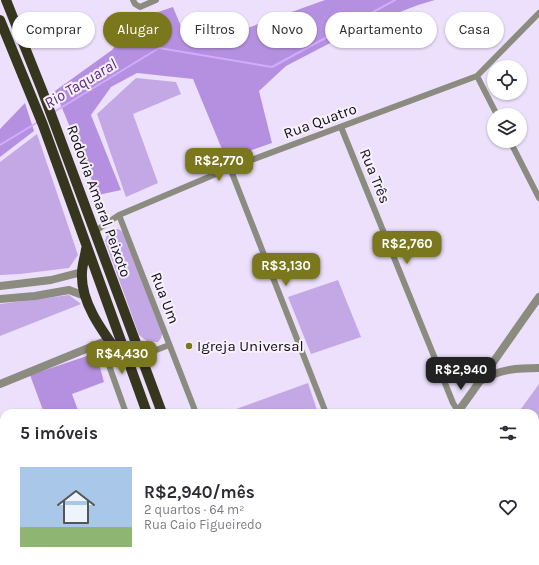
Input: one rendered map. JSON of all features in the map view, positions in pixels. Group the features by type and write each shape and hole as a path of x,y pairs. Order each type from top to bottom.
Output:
{"highway":[{"name":"Rodovia Amaral Peixoto","path":"6,0 42,90 161,409"},
{"name":"Rodovia Amaral Peixoto","path":"0,20 3,34 32,95 145,409"},
{"path":"86,246 82,272 85,296 100,327 104,342 130,369"}],"street":[{"path":"133,0 135,4 140,7 156,0"},
{"name":"Rua Quatro","path":"94,232 120,215 230,168 477,76 539,13"},
{"path":"477,76 493,108"},
{"name":"Rua Três","path":"341,127 452,403 456,409"},
{"path":"514,148 539,198"},
{"path":"230,168 324,409"},
{"name":"Rua Um","path":"120,215 194,409"},
{"path":"0,286 66,277 82,272"},
{"path":"66,277 69,290"},
{"path":"0,299 35,296 69,290 85,296"},
{"path":"460,409 539,297"},
{"path":"0,384 104,342 125,409"},
{"path":"141,356 169,345"},
{"path":"493,361 493,367 498,372"},
{"path":"481,381 498,372 517,368 539,368"}],"shaded area":[{"path":"325,0 435,0 400,12 325,12 325,46 286,66 259,91 272,143 226,159 193,79 137,73 111,87 91,115 121,190 98,195 55,91 113,48 172,48 172,12 158,12 173,7 180,24 180,48 249,48 249,27 257,25 257,48 317,48 317,12 292,12"},
{"path":"136,78 176,82 181,94 133,114 158,183 126,197 97,114"},
{"path":"25,103 34,131 0,157 0,129"},
{"path":"37,134 78,255 69,268 0,275 0,162"},
{"path":"113,229 118,229 125,233 163,331 158,342 148,342 139,335 105,241 108,233"},
{"path":"338,280 361,337 311,354 288,297"},
{"path":"69,295 81,304 0,336 0,304"},
{"path":"96,353 104,382 72,394 78,409 43,409 30,375"},
{"path":"308,383 317,409 236,409"},
{"path":"539,384 539,409 521,409"}],"waterway":[{"name":"Rio Taquaral","path":"54,112 159,48 272,67 395,0"},
{"name":"Rio Taquaral","path":"0,145 38,122"}],"place":[{"name":"Igreja Universal","path":"189,346"}]}
